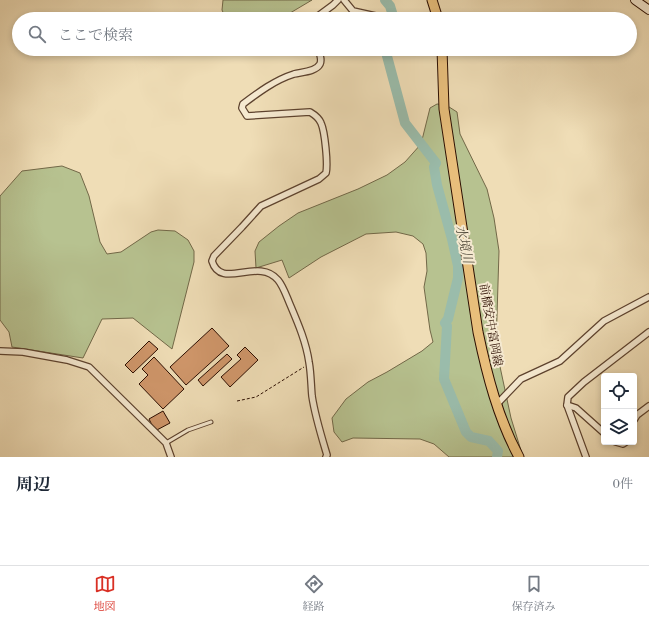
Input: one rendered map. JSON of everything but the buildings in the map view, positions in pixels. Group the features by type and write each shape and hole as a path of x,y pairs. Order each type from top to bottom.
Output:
{"main road":[{"path":"432,0 436,12"},
{"name":"前橋安中富岡線","path":"442,56 444,109 478,332 485,366 497,404 519,457"}],"street":[{"path":"324,12 338,0"},
{"path":"344,0 353,11 358,12"},
{"path":"635,0 649,10"},
{"path":"320,56 320,64 317,68 294,74 271,84 243,104 242,108 247,116 310,112 316,115 321,124 326,152 326,173 319,178 261,206 214,256 212,261 214,268 221,273 229,275 255,270 267,273 278,280 295,316 307,349 310,364 312,396 326,457"},
{"path":"497,404 521,379 560,361 604,321 649,297"},
{"path":"586,457 567,405 568,397 584,382 649,332"},
{"path":"0,351 23,352 67,360 89,367 166,443 171,457"},
{"path":"567,405 576,408 601,430"},
{"path":"637,415 649,406"}],"lane":[{"path":"166,443 188,430 211,422"}],"path":[{"path":"237,400 256,397 310,364"}],"green space":[{"path":"223,0 312,0 292,12 223,12"},
{"path":"437,104 446,105 457,112 460,134 487,189 494,218 499,251 496,348 511,418 523,457 449,457 434,444 420,439 353,438 342,442 334,432 332,418 346,399 368,382 422,351 433,342 424,287 427,271 426,253 423,244 413,236 396,232 366,234 321,257 289,278 282,260 256,268 255,251 259,242 279,226 298,213 358,189 387,175 405,162 421,144 430,108"},
{"path":"62,166 80,173 89,196 100,242 107,254 121,252 151,232 158,230 175,231 188,240 194,251 194,262 172,349 133,318 102,319 83,358 12,347 9,332 0,320 0,196 22,171"}],"waterway":[{"name":"水境川","path":"385,0 390,6 392,12"},
{"name":"水境川","path":"387,56 405,123 436,163 434,167 437,185 458,266 458,278 448,319 445,323 447,326 444,379 466,432 471,437 489,441 498,451 497,457"}]}
